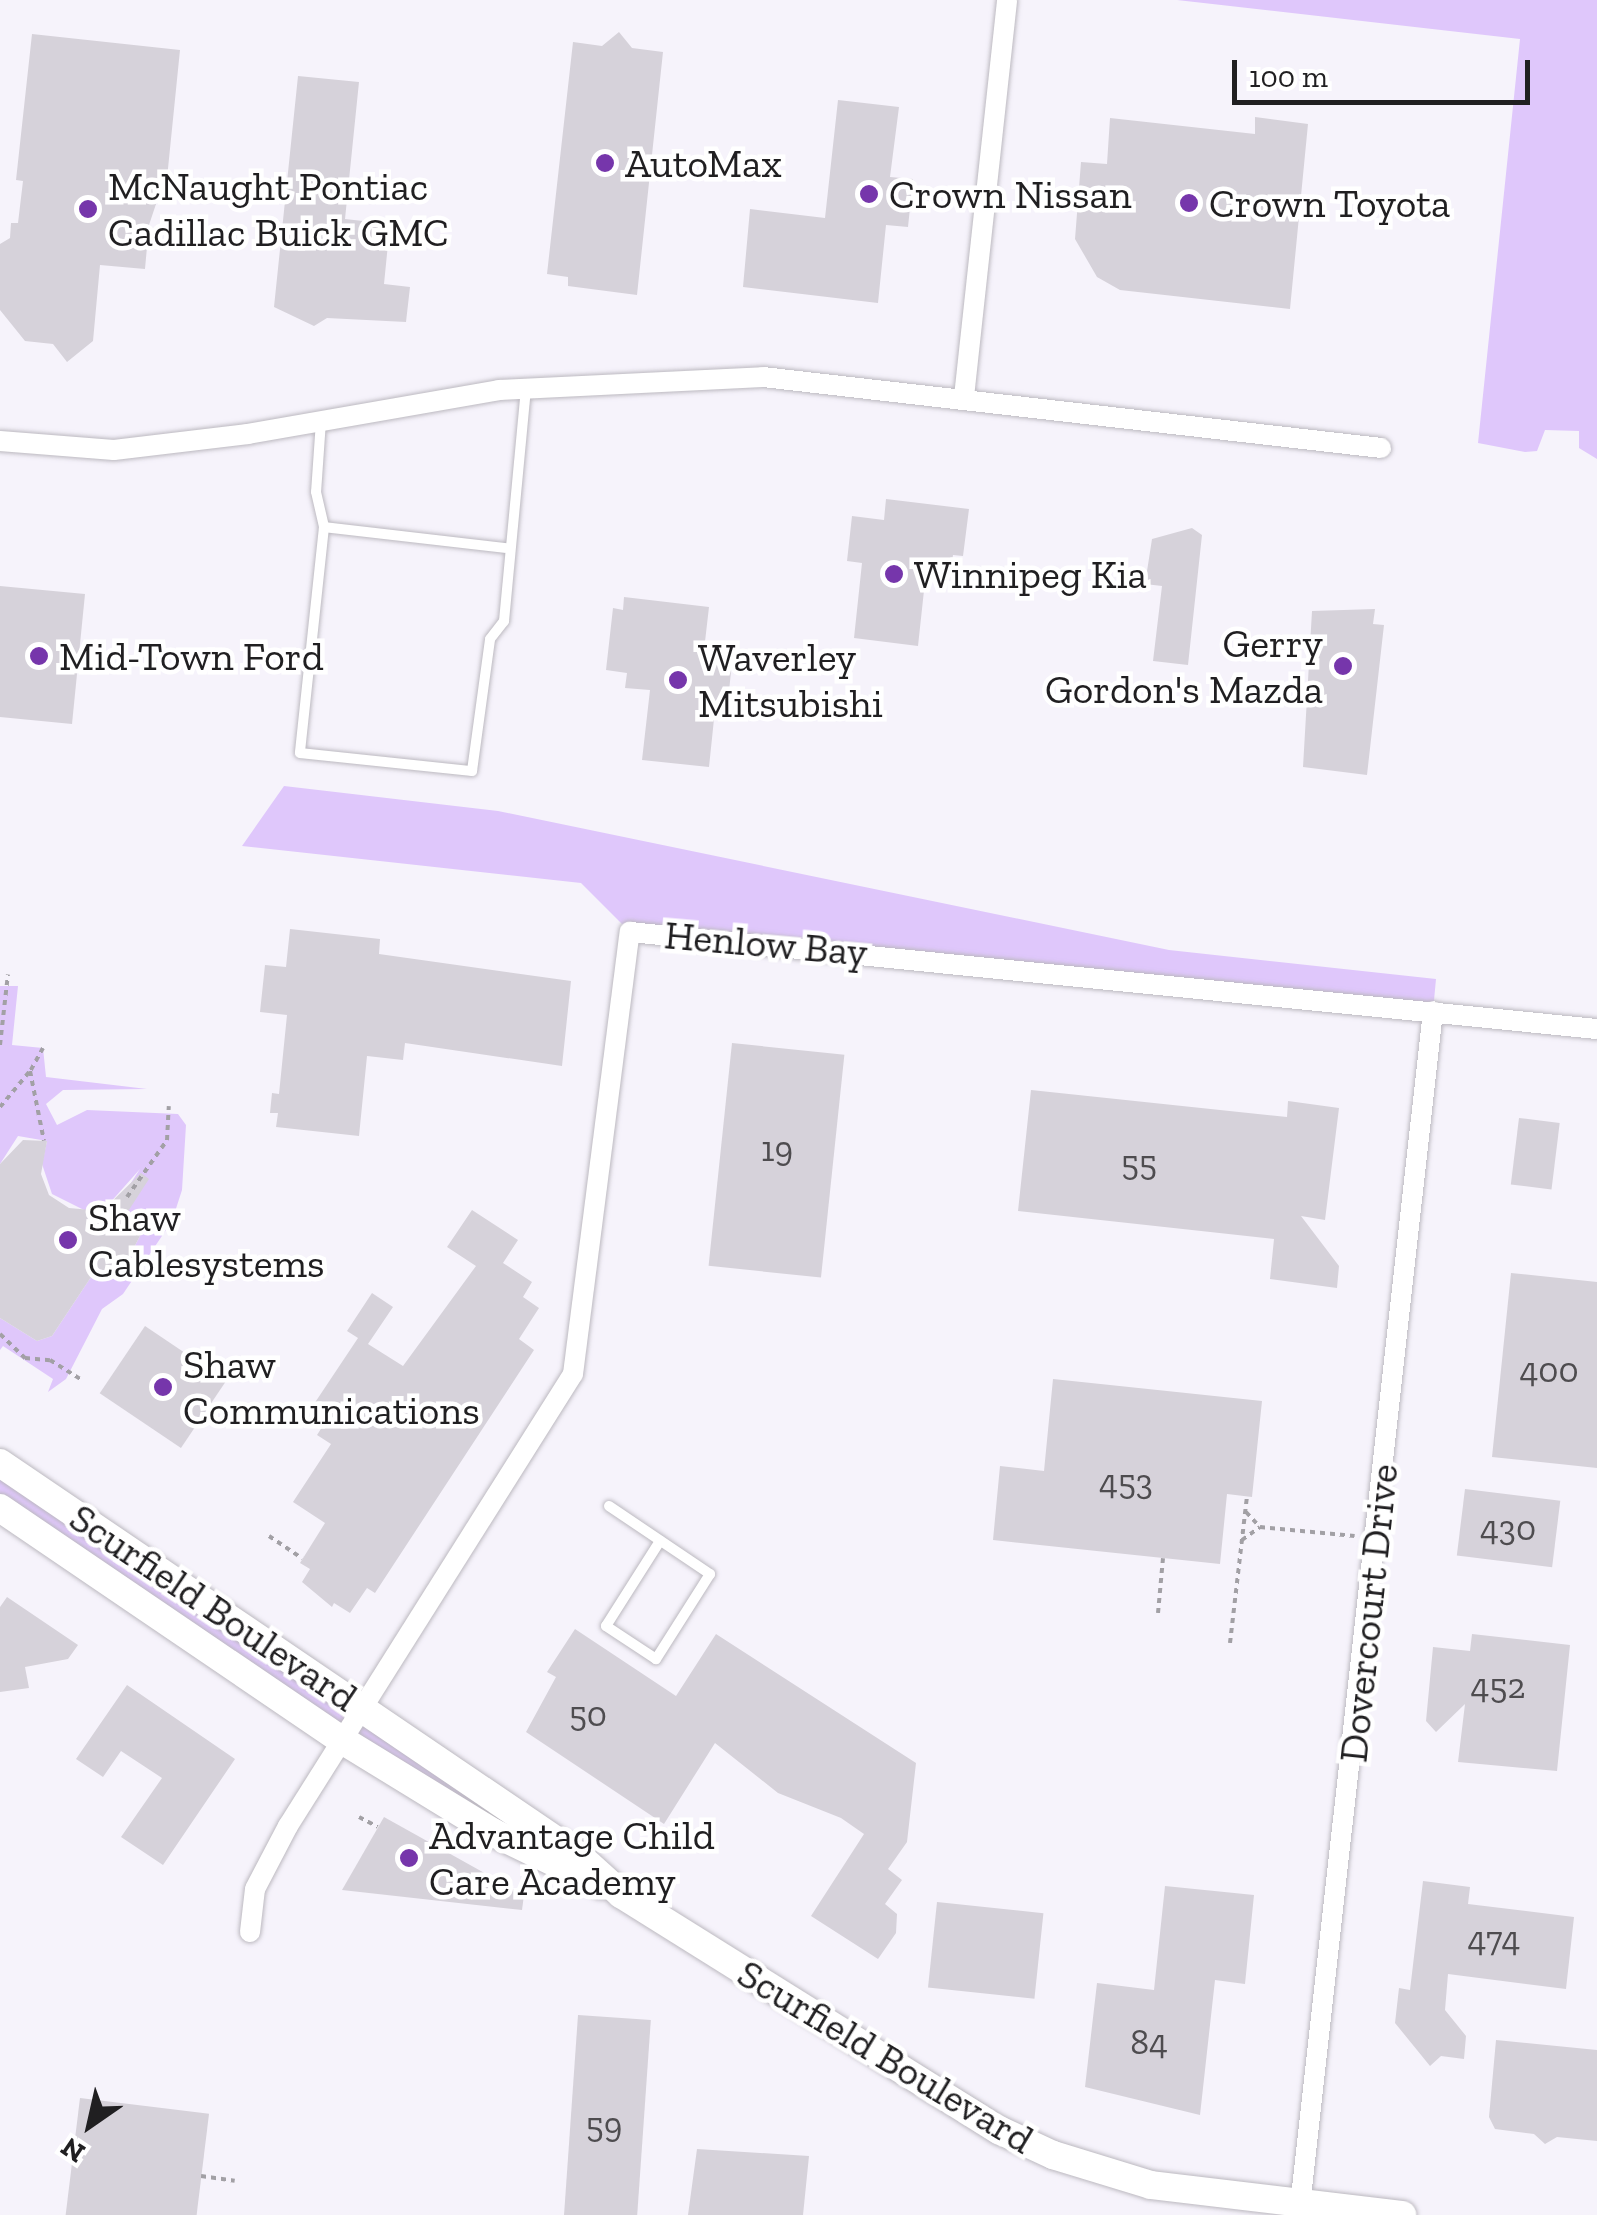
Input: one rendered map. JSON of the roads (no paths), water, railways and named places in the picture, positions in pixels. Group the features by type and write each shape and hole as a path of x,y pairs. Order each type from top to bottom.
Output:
{"street":[{"path":"964,397 1007,0"},
{"path":"0,441 114,450 321,422 526,388 763,377 964,397 1381,448"},
{"name":"Henlow Bay","path":"250,1932 261,1876 342,1740 574,1374 630,932 1597,1029"},
{"name":"Dovercourt Drive","path":"1299,2210 1433,1011"},
{"name":"Scurfield Boulevard","path":"0,1463 579,1856 621,1894"},
{"name":"Scurfield Boulevard","path":"0,1508 342,1740 494,1833 621,1894 958,2108 1040,2149 1152,2185 1299,2210 1402,2215"}],"lane":[{"path":"321,422 316,492 324,527 300,753 472,771 490,639 504,620 506,548 526,388"},
{"path":"324,527 506,548"},
{"path":"609,1506 710,1574 656,1659 606,1626 660,1541"}],"place":[{"name":"AutoMax","path":"605,163"},
{"name":"Crown Nissan","path":"869,194"},
{"name":"Crown Toyota","path":"1189,203"},
{"name":"McNaught Pontiac Cadillac Buick GMC","path":"88,209"},
{"name":"Winnipeg Kia","path":"894,574"},
{"name":"Mid-Town Ford","path":"39,656"},
{"name":"Gerry Gordon's Mazda","path":"1343,666"},
{"name":"Waverley Mitsubishi","path":"678,680"},
{"name":"Shaw Cablesystems","path":"68,1240"},
{"name":"Shaw Communications","path":"163,1387"},
{"name":"Advantage Child Care Academy","path":"409,1858"}]}
